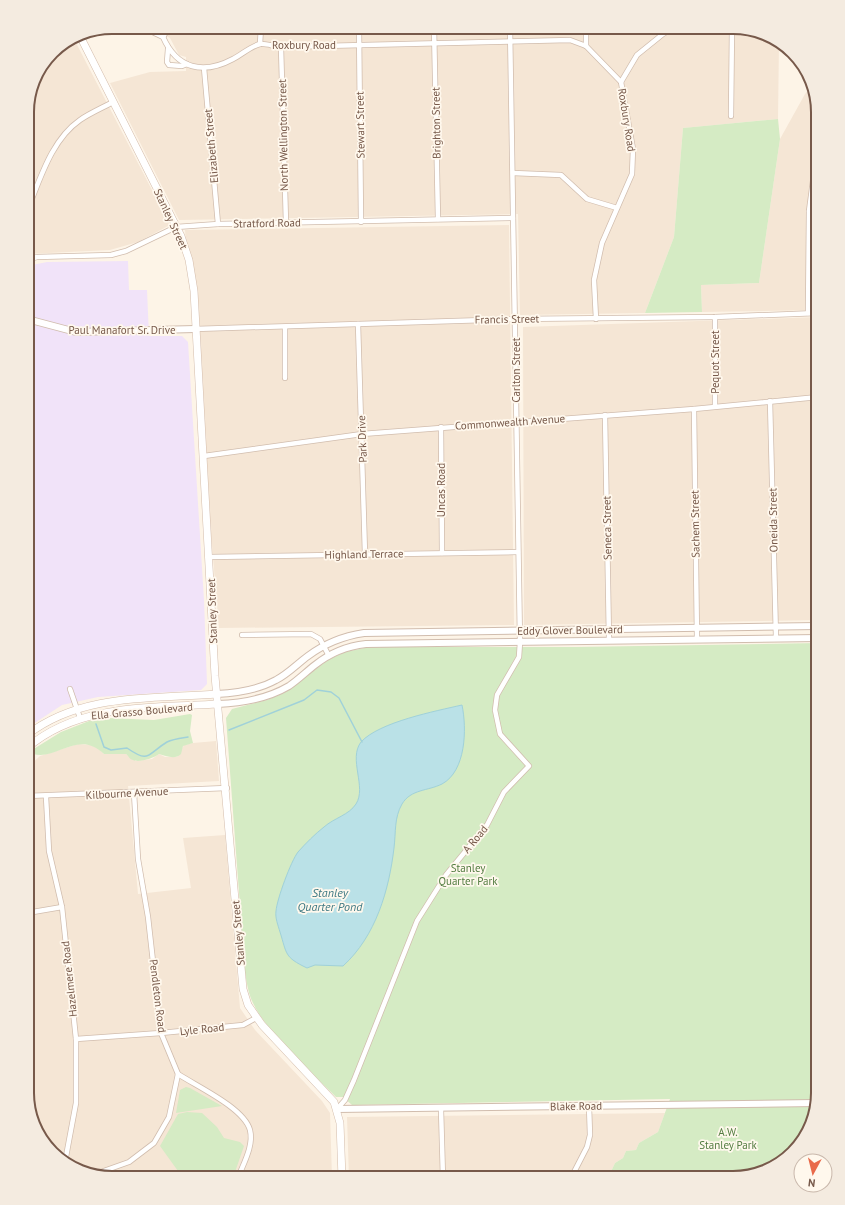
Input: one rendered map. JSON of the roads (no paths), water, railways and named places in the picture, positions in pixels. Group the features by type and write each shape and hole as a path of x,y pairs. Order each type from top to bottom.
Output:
{"main road":[{"name":"Stanley Street","path":"81,40 176,227 184,244 190,265 194,291 217,694 242,976 247,1002 256,1018 273,1038 328,1094 337,1109 340,1123 342,1171"},
{"name":"Ella Grasso Boulevard","path":"34,730 51,719 77,708 113,701 217,694"},
{"name":"Ella Grasso Boulevard","path":"34,743 55,729 80,718 112,712 218,704"}],"street":[{"path":"157,34 163,37 165,34"},
{"path":"260,44 261,34"},
{"name":"Stewart Street","path":"359,34 361,222"},
{"name":"Brighton Street","path":"434,34 438,219"},
{"name":"Carlton Street","path":"510,34 520,642"},
{"path":"586,34 586,46"},
{"path":"620,82 637,55 664,34"},
{"path":"731,116 732,34"},
{"name":"Roxbury Road","path":"163,37 168,49 176,58 187,64 204,68 231,60 260,44 281,47 435,42 570,40 586,46 620,82 633,149 632,174 602,243 594,280 596,319"},
{"name":"North Wellington Street","path":"281,47 286,223"},
{"name":"Roxbury Road","path":"168,49 167,62 169,65 182,66 187,64"},
{"name":"Elizabeth Street","path":"204,68 218,224"},
{"path":"34,195 53,152 65,135 79,121 113,102"},
{"path":"513,173 561,175 587,199 617,208"},
{"path":"808,313 809,211 811,196"},
{"name":"Stratford Road","path":"34,258 111,255 126,251 176,227 218,224 513,218"},
{"name":"Francis Street","path":"195,329 516,319 715,317 808,313"},
{"name":"Pequot Street","path":"715,317 716,406"},
{"name":"Paul Manafort Sr. Drive","path":"34,321 76,332 195,329"},
{"name":"Park Drive","path":"358,324 365,554"},
{"path":"285,327 286,378"},
{"name":"Commonwealth Avenue","path":"204,456 362,434 694,409 811,398"},
{"name":"Oneida Street","path":"770,401 776,638"},
{"name":"Sachem Street","path":"694,409 697,639"},
{"name":"Seneca Street","path":"604,415 609,640"},
{"name":"Uncas Road","path":"441,427 442,553"},
{"name":"Highland Terrace","path":"210,556 518,552"},
{"name":"Eddy Glover Boulevard","path":"217,694 246,691 273,682 324,646 342,638 362,634 519,630 811,626"},
{"path":"420,632 420,643"},
{"path":"242,634 316,635 329,656"},
{"name":"Eddy Glover Boulevard","path":"218,704 248,701 272,694 290,685 329,656 362,645 811,638"},
{"name":"A Road","path":"337,1109 346,1100 417,921 446,875 487,825 504,792 529,766 500,734 495,710 497,695 519,657 520,642"},
{"path":"70,689 80,718"},
{"name":"Kilbourne Avenue","path":"34,796 226,788"},
{"name":"Pendleton Road","path":"134,793 138,860 148,917 161,1033 178,1074"},
{"name":"Hazelmere Road","path":"46,797 49,851 62,907 76,1039 76,1103 66,1156"},
{"path":"34,912 62,907"},
{"name":"Lyle Road","path":"76,1039 243,1025 256,1018"},
{"path":"104,1171 129,1162 154,1143 169,1117 178,1074 237,1110 245,1120 250,1131 250,1144 240,1171"},
{"name":"Blake Road","path":"337,1109 441,1109 810,1103"},
{"path":"575,1171 587,1147 590,1136 589,1106"},
{"path":"441,1109 442,1171"}],"water":[{"name":"Stanley Quarter Pond","path":"462,705 464,715 463,749 456,770 450,778 442,784 410,796 399,809 396,820 394,848 389,880 379,912 364,941 343,966 315,965 307,968 294,961 290,958 286,950 277,922 276,911 279,898 288,871 298,852 328,824 345,814 356,804 360,790 356,756 361,742 369,735 394,723 423,714"}],"waterway":[{"path":"229,730 304,700 317,690 331,692 339,698 362,742"},
{"path":"96,724 104,747 111,750 127,748 140,756 148,756 167,742 188,737"}],"park label":[{"name":"Stanley Quarter Park","path":"468,874"},
{"name":"A.W. Stanley Park","path":"728,1138"}]}
